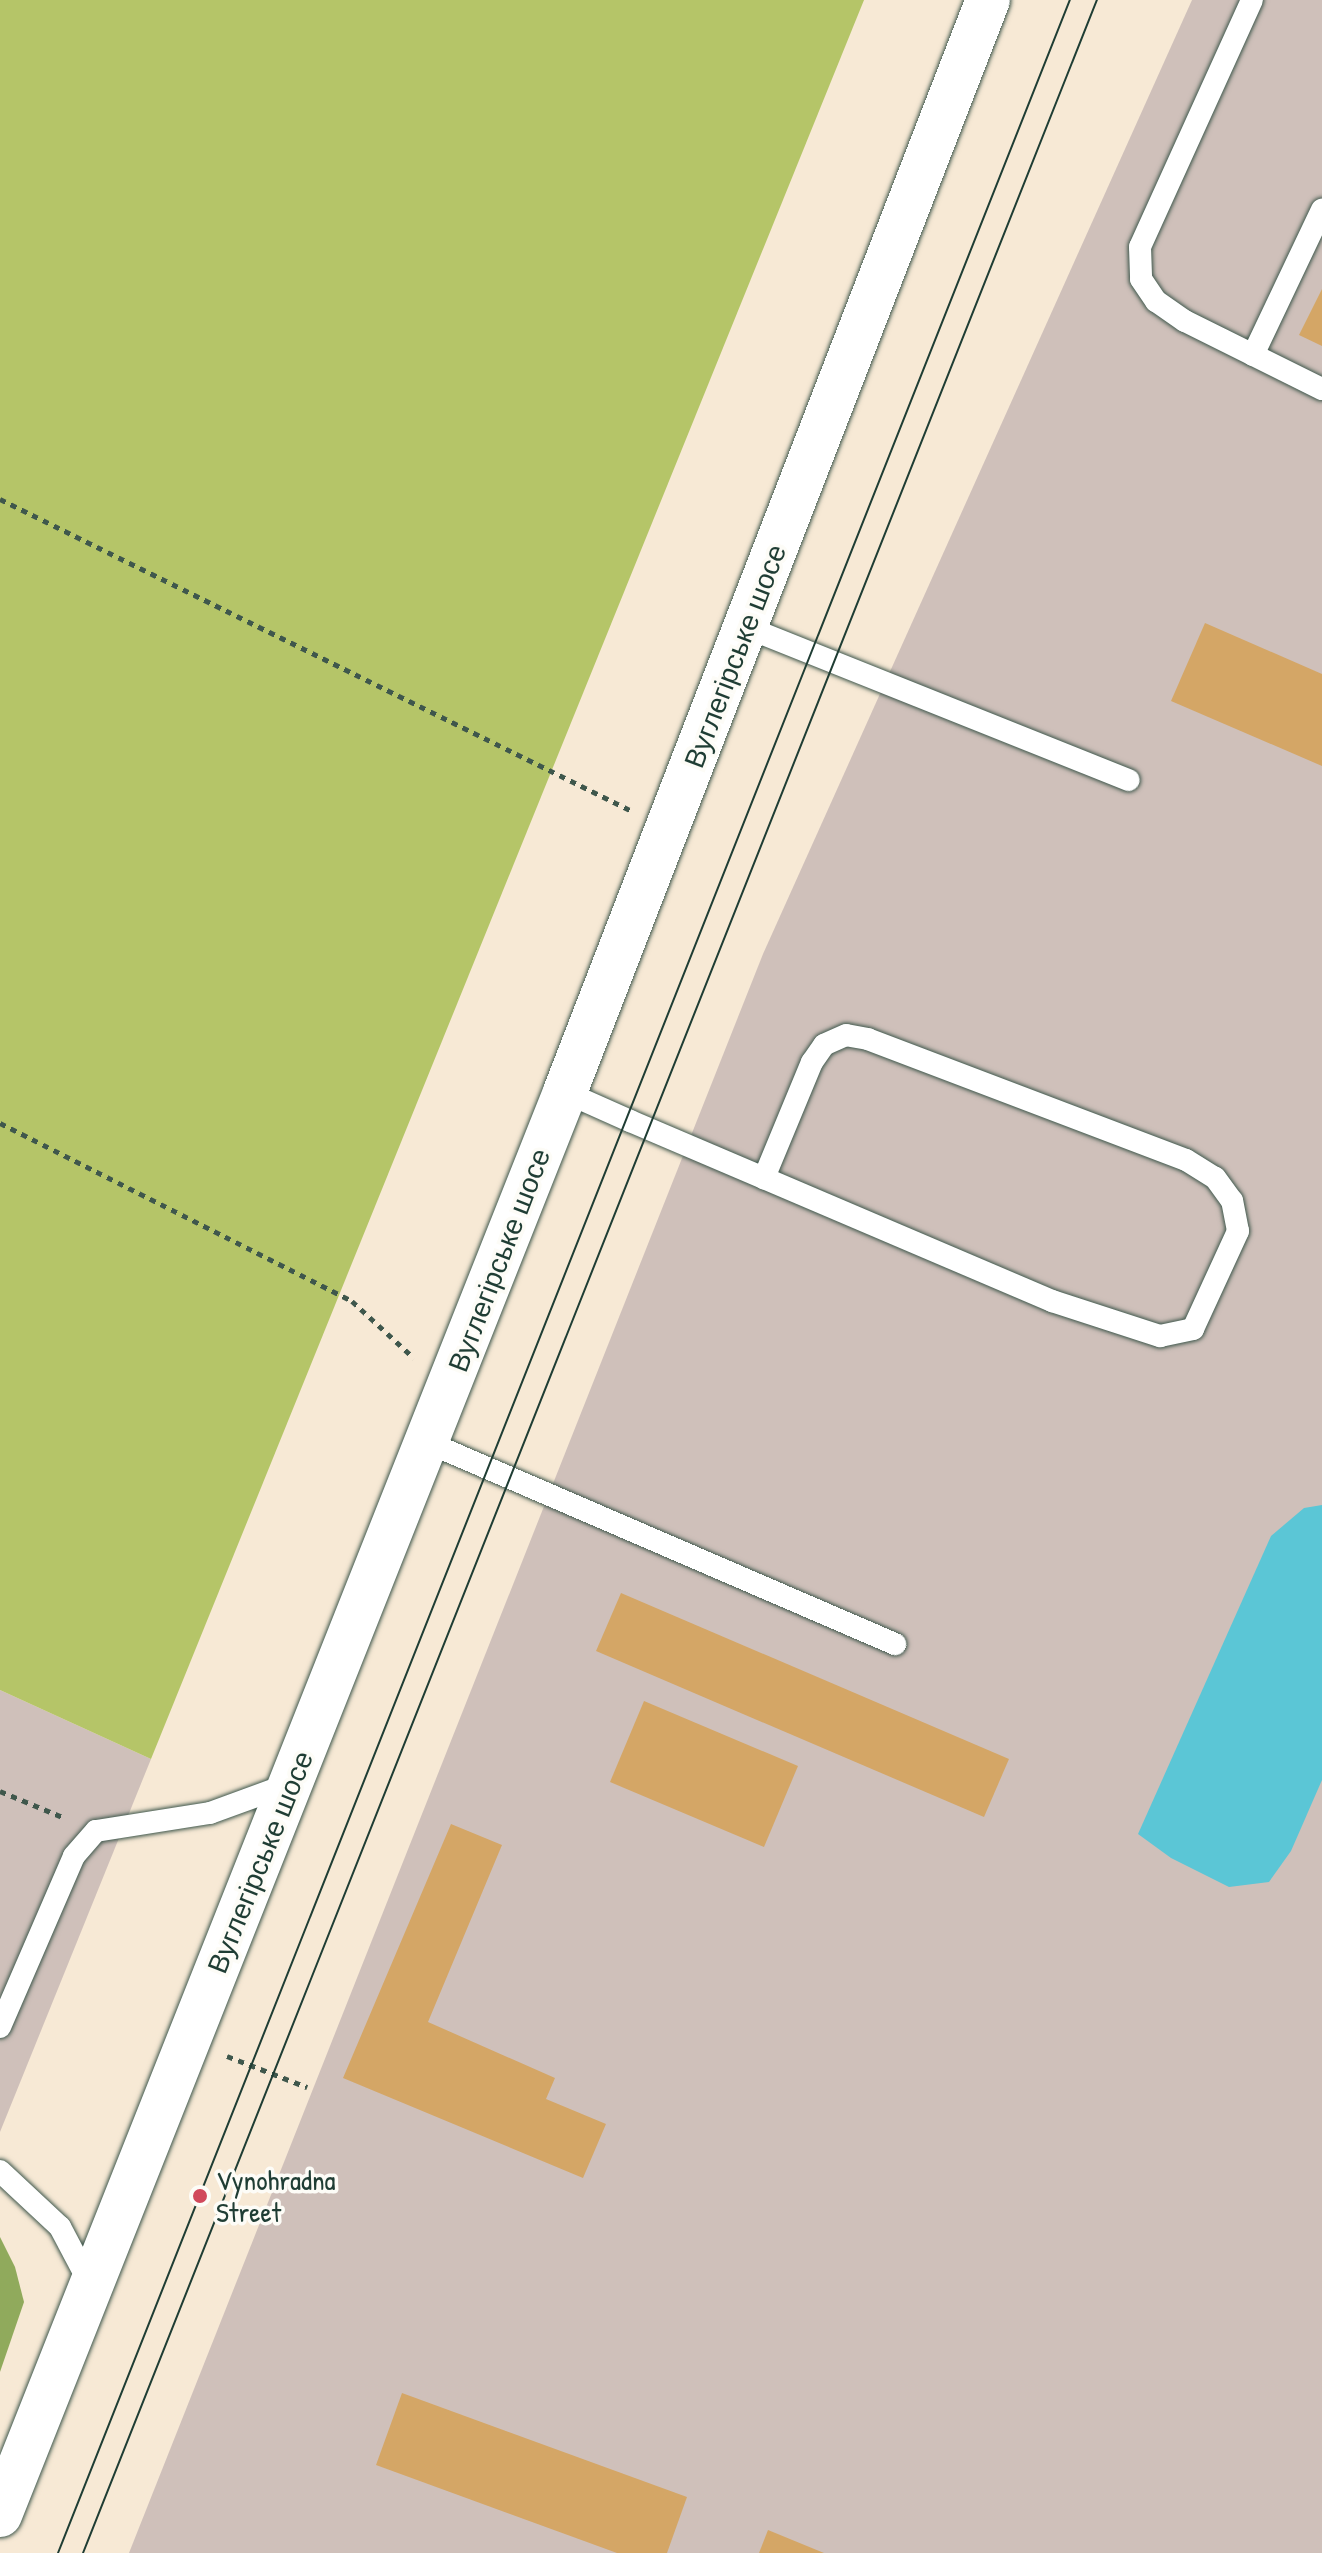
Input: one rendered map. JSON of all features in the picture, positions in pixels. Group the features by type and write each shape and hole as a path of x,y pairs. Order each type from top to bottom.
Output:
{"street":[{"name":"Вуглегірське шосе","path":"0,2515 565,1092 988,0"}],"lane":[{"path":"1252,0 1140,247 1141,279 1156,301 1322,389"},
{"path":"1253,355 1322,210"},
{"path":"746,627 1129,780"},
{"path":"565,1092 764,1178 1052,1301 1160,1336 1193,1329 1238,1231 1232,1201 1215,1178 1186,1160 868,1039 846,1035 824,1045 812,1062 764,1178"},
{"path":"427,1442 895,1644"},
{"path":"0,2027 74,1856 96,1831 210,1813 292,1783"},
{"path":"0,2171 60,2227 91,2285"}],"path":[{"path":"0,499 595,795 669,825"},
{"path":"0,1123 352,1301 401,1351 453,1377"},
{"path":"0,1791 96,1831"},
{"path":"189,2041 307,2087"}],"shaded area":[{"path":"1192,0 1322,0 1322,2553 129,2553 763,954"},
{"path":"0,1690 151,1759 0,2132"}],"green space":[{"path":"0,0 864,0 151,1759 0,1690"},
{"path":"0,2237 15,2267 24,2302 0,2372"}],"water":[{"path":"1322,1505 1322,1780 1291,1851 1269,1882 1229,1887 1171,1858 1138,1834 1271,1536 1304,1508"}],"building":[{"path":"1322,289 1322,346 1299,335"},
{"path":"1205,623 1322,674 1322,766 1171,701"},
{"path":"621,1593 1009,1759 984,1817 596,1651"},
{"path":"644,1701 798,1766 764,1847 610,1782"},
{"path":"451,1824 502,1845 428,2022 555,2078 546,2099 606,2124 583,2178 343,2078"},
{"path":"402,2393 687,2497 667,2553 617,2553 376,2465"},
{"path":"768,2530 824,2553 759,2553"}],"tram line":[{"path":"58,2553 1070,0"},
{"path":"83,2553 1097,0"}],"place":[{"name":"Vynohradna Street","path":"200,2196"}]}
